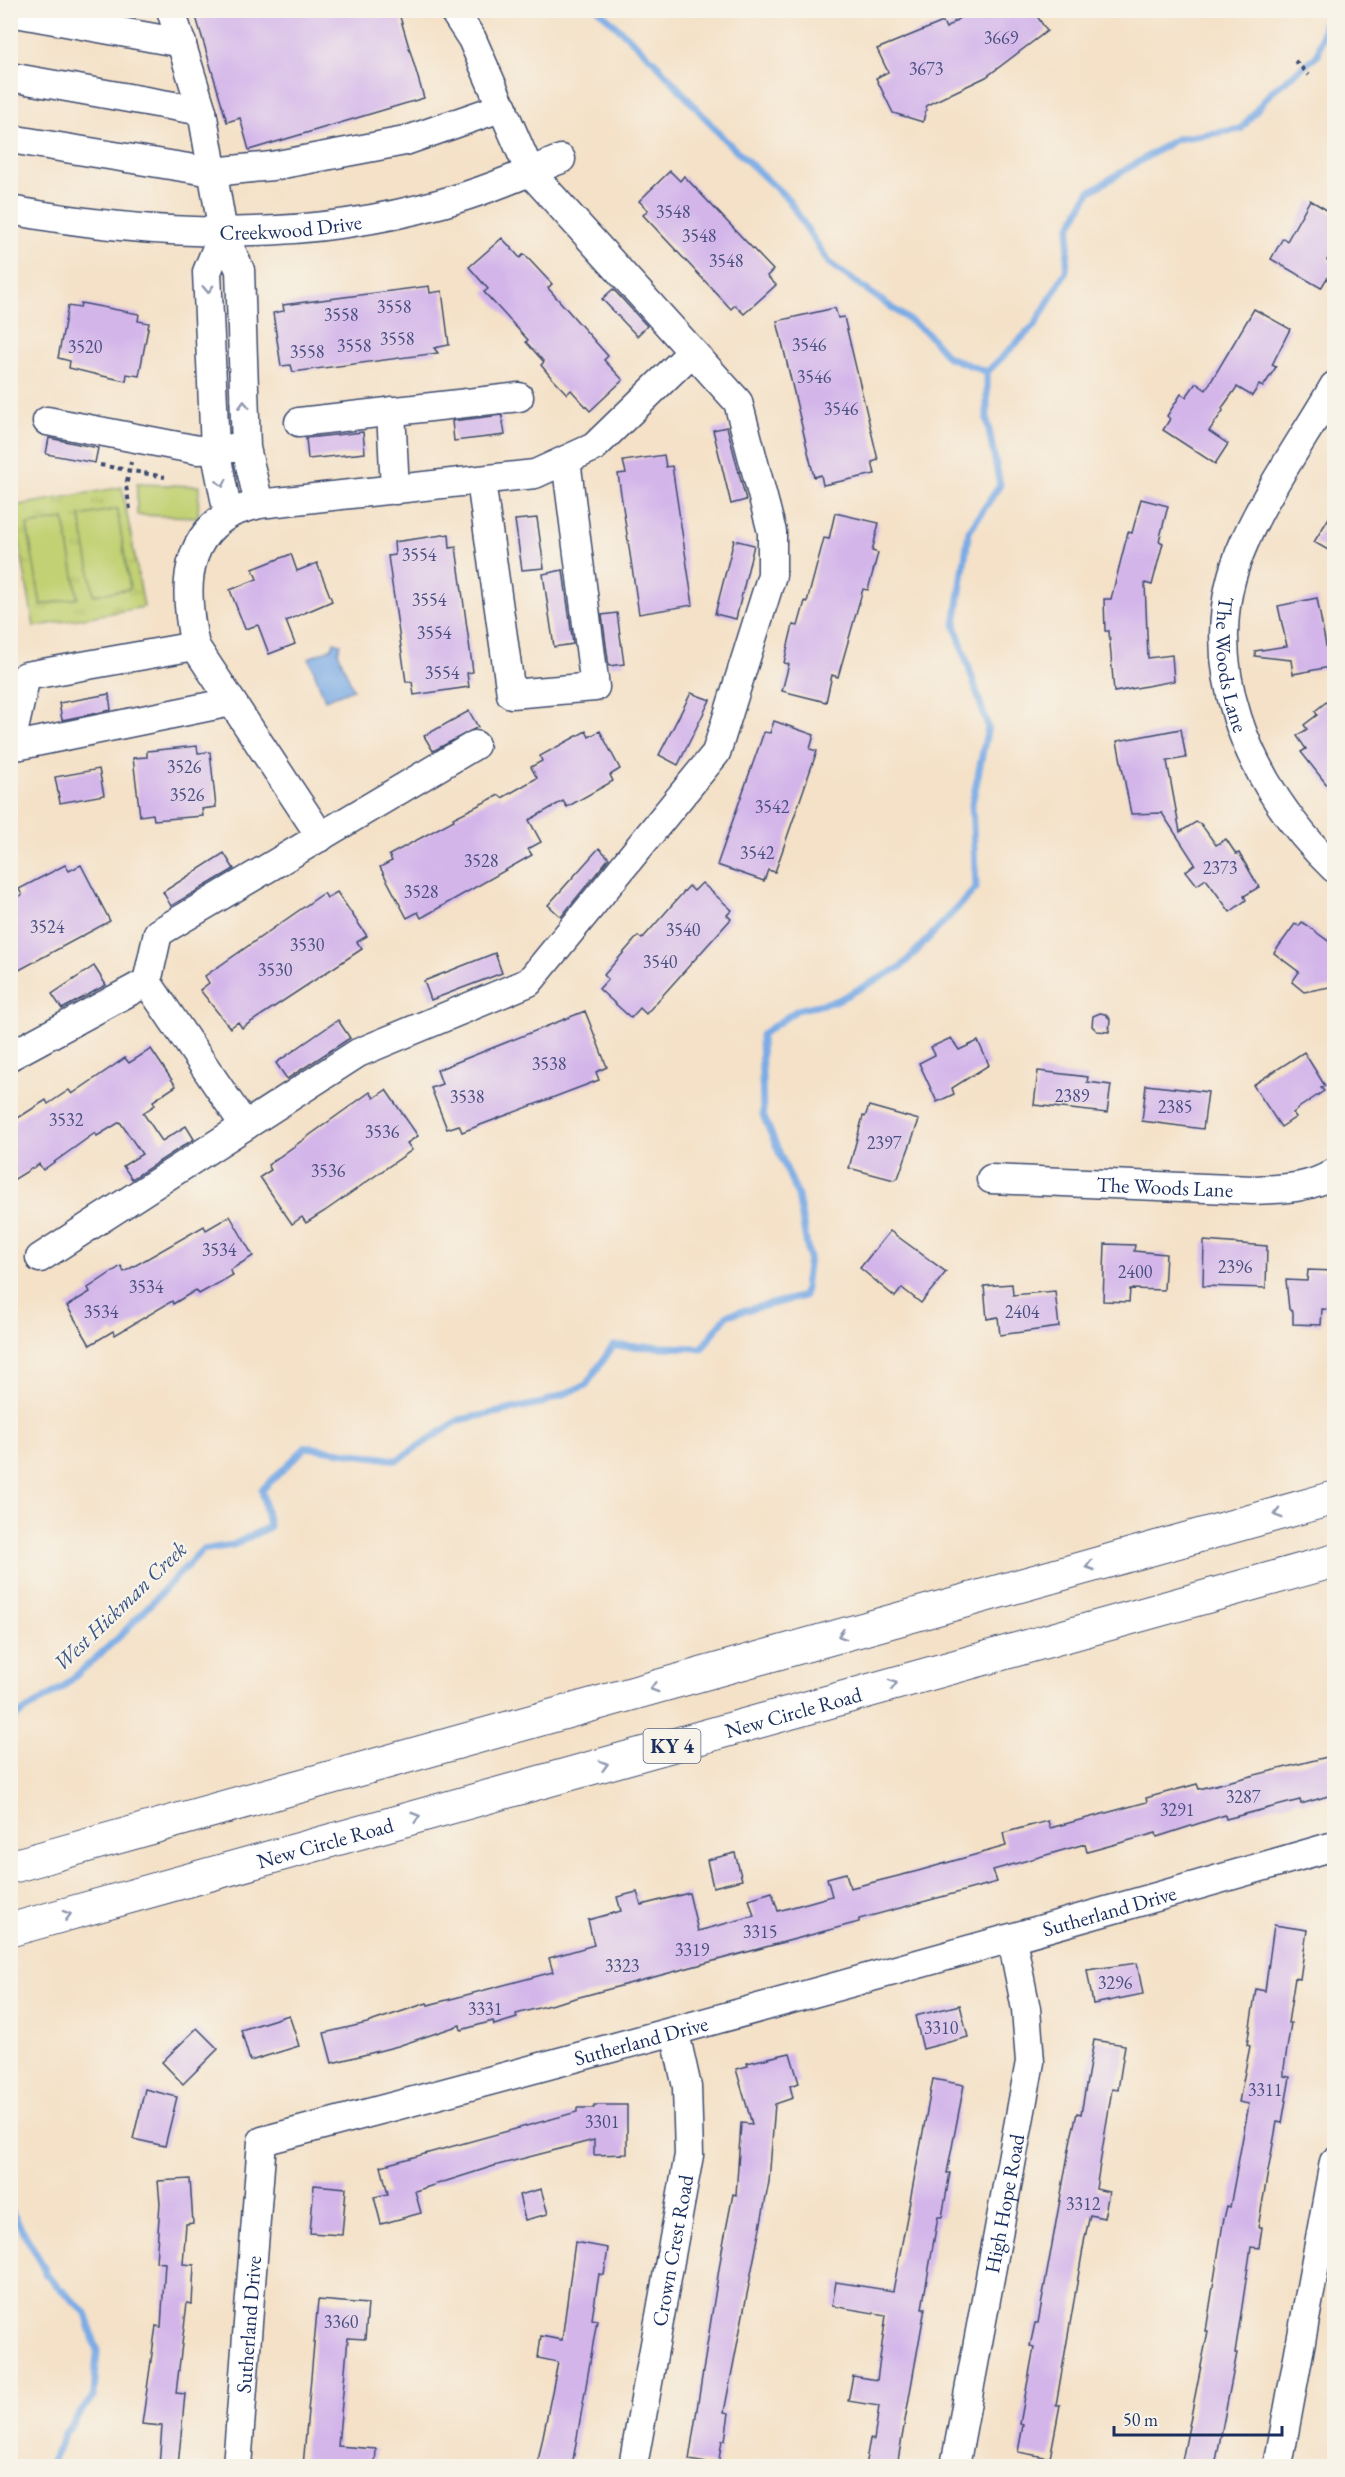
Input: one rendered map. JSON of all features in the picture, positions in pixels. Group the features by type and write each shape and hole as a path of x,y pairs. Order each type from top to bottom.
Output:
{"highway":[{"path":"10,1867 1335,1498"},
{"name":"New Circle Road","path":"10,1930 1335,1561"}],"street":[{"path":"171,10 202,111 223,233 240,270 246,448 259,504"},
{"path":"40,1258 358,1053 528,982 716,753 772,574 772,532 738,402 530,172 472,39 453,10"},
{"path":"10,12 182,43"},
{"path":"10,77 202,111"},
{"path":"10,139 213,172 272,166 405,141 503,107"},
{"name":"Creekwood Drive","path":"10,210 123,228 223,233 299,229 371,219 442,203 561,159"},
{"path":"223,233 207,272 215,449 228,514"},
{"path":"321,837 195,646 187,609 187,583 192,560 208,533 228,514 259,504 535,474 594,447 692,352"},
{"name":"The Woods Lane","path":"1335,386 1262,507 1243,545 1231,581 1225,633 1225,662 1231,696 1240,727 1255,762 1270,791 1293,823 1335,868"},
{"path":"299,422 519,396"},
{"path":"391,411 395,490"},
{"path":"47,421 198,450 246,448"},
{"path":"481,481 511,694 595,687 566,460"},
{"path":"195,646 26,676 10,747 231,702"},
{"path":"245,1126 147,982 158,933 475,745"},
{"path":"10,1056 147,982"},
{"name":"The Woods Lane","path":"991,1179 1253,1190 1293,1188 1325,1179 1335,1173"},
{"name":"Sutherland Drive","path":"237,2466 262,2141 675,2032 1012,1939 1335,1846"},
{"name":"High Hope Road","path":"955,2466 1030,2062 1026,2009 1012,1939"},
{"name":"Crown Crest Road","path":"633,2466 689,2155 687,2087 675,2032"},
{"path":"1281,2466 1335,2162"}],"path":[{"path":"1295,61 1309,75"},
{"path":"100,465 165,477"},
{"path":"130,469 126,486 130,509"}],"green space":[{"path":"137,484 199,486 198,517 137,515"},
{"path":"122,487 144,607 34,627 13,506"},
{"path":"117,509 130,589 94,595 80,516"},
{"path":"64,519 78,598 41,605 27,525"}],"water":[{"path":"334,642 341,644 338,652 353,689 325,700 309,658 332,648"}],"building":[{"path":"194,10 398,10 424,98 249,150 240,118 227,122"},
{"path":"970,10 1033,10 1047,31 986,77 927,105 923,122 893,113 876,78 888,72 877,49 943,22 946,28"},
{"path":"670,171 680,181 684,176 773,270 767,276 776,285 744,314 735,305 731,309 643,215 648,210 639,201"},
{"path":"1310,200 1335,215 1335,247 1327,260 1335,265 1321,288 1271,259 1283,238 1287,241"},
{"path":"502,238 520,258 524,254 552,284 548,288 608,356 604,360 623,380 590,411 571,390 567,394 550,376 541,365 544,362 526,342 528,340 484,292 488,289 469,267"},
{"path":"429,286 430,293 442,291 449,345 434,348 438,353 293,372 291,365 281,366 273,313 284,311 283,305"},
{"path":"613,289 647,326 637,336 602,299"},
{"path":"81,303 139,314 138,321 149,323 139,376 127,374 126,381 98,375 69,368 70,361 58,358 68,306 80,308"},
{"path":"835,308 838,318 844,317 878,460 872,462 875,474 823,485 821,475 814,477 777,321"},
{"path":"1254,309 1290,329 1272,365 1276,367 1263,387 1259,385 1252,396 1237,387 1209,431 1228,444 1215,464 1163,430 1170,419 1167,416 1181,394 1186,397 1196,383 1206,390"},
{"path":"502,415 505,435 454,441 452,421"},
{"path":"727,427 746,500 731,504 713,430"},
{"path":"363,432 365,453 308,459 306,438"},
{"path":"49,438 98,448 95,463 46,454"},
{"path":"664,455 666,467 672,466 693,605 639,614 618,474 626,473 623,461"},
{"path":"1141,499 1168,506 1159,541 1163,543 1152,585 1145,583 1148,658 1172,655 1174,681 1114,692 1109,631 1105,631 1104,599 1111,599 1128,532 1132,533"},
{"path":"1335,508 1335,554 1314,542"},
{"path":"835,513 879,523 872,551 878,553 868,590 863,589 838,677 832,675 826,702 782,691 789,664 784,663 793,625 798,626 805,601 807,602 824,538 829,539"},
{"path":"537,518 544,568 522,570 515,520"},
{"path":"449,534 450,548 456,547 473,672 467,673 469,687 414,695 412,682 406,682 388,556 395,555 394,542"},
{"path":"734,540 754,545 736,619 715,614"},
{"path":"291,554 297,571 317,563 332,601 286,621 295,644 269,654 258,625 245,629 230,590 257,579 253,569"},
{"path":"563,570 573,644 554,647 543,574"},
{"path":"1317,598 1330,667 1293,674 1291,660 1255,656 1255,651 1287,646 1278,606"},
{"path":"617,613 624,664 609,666 602,615"},
{"path":"691,693 710,700 678,765 659,755"},
{"path":"109,694 111,710 62,720 59,703"},
{"path":"1335,695 1335,795 1301,752 1306,749 1297,736 1307,729 1304,725 1317,715 1315,711"},
{"path":"469,711 478,727 433,751 424,736"},
{"path":"774,721 814,735 810,749 817,751 775,872 768,870 764,881 717,865 764,732 770,733"},
{"path":"1181,729 1186,758 1167,761 1180,832 1196,822 1201,824 1216,845 1226,839 1236,854 1239,853 1259,887 1244,896 1246,900 1230,912 1206,879 1197,885 1186,871 1195,864 1162,813 1131,814 1117,741"},
{"path":"586,731 589,737 600,731 620,769 610,775 613,781 567,807 563,801 529,820 541,842 528,849 532,855 421,918 418,912 407,918 380,867 392,861 389,855 454,820 453,818 499,795 502,798 537,778 531,767 542,761 540,756"},
{"path":"197,746 198,753 210,752 216,807 202,809 203,816 154,820 153,814 140,816 133,758 147,757 147,751"},
{"path":"99,769 104,795 60,803 55,777"},
{"path":"599,848 609,858 561,917 548,905"},
{"path":"224,853 234,869 171,906 163,892"},
{"path":"65,865 69,871 81,865 110,921 10,975 10,901 22,895 19,889"},
{"path":"702,883 732,910 727,915 731,919 646,1014 640,1008 631,1018 599,989 608,979 604,975 638,936 642,939 689,886 694,891"},
{"path":"337,892 367,936 357,942 362,949 242,1028 238,1022 230,1028 200,990 209,983 205,976 324,893 327,898"},
{"path":"1302,922 1335,946 1335,986 1304,992 1292,982 1299,972 1274,953 1295,924 1299,926"},
{"path":"495,953 502,973 431,1000 424,981"},
{"path":"94,966 106,985 62,1009 52,994"},
{"path":"585,1011 607,1067 596,1072 599,1080 462,1132 459,1125 447,1129 431,1088 442,1084 437,1070"},
{"path":"1100,1013 1110,1019 1109,1032 1097,1031 1092,1026 1093,1016"},
{"path":"338,1020 350,1038 287,1079 276,1063"},
{"path":"951,1038 959,1050 978,1041 989,1065 952,1088 954,1094 937,1102 919,1063 935,1055 931,1047"},
{"path":"151,1049 176,1086 153,1101 155,1105 143,1113 162,1141 186,1126 194,1139 132,1179 123,1166 142,1154 120,1122 97,1136 95,1133 43,1170 39,1164 10,1182 10,1123 46,1100 48,1104 69,1090 72,1094 125,1058 129,1063"},
{"path":"1304,1052 1325,1086 1321,1088 1324,1091 1300,1107 1293,1113 1296,1117 1281,1127 1253,1085"},
{"path":"1038,1071 1088,1077 1087,1082 1111,1085 1107,1113 1034,1105"},
{"path":"1146,1085 1208,1092 1203,1129 1142,1121"},
{"path":"386,1090 418,1136 407,1143 412,1150 306,1223 302,1217 292,1224 260,1177 271,1170 268,1165 370,1092 374,1098"},
{"path":"869,1106 919,1120 898,1178 894,1180 849,1168 863,1116 865,1117"},
{"path":"230,1216 253,1256 230,1270 233,1275 199,1294 196,1290 173,1304 172,1301 115,1335 113,1331 90,1345 67,1306 90,1292 88,1288 121,1266 124,1272 204,1226 206,1230"},
{"path":"890,1231 946,1272 921,1303 902,1288 895,1297 860,1268"},
{"path":"1204,1241 1267,1246 1266,1288 1203,1286"},
{"path":"1105,1244 1135,1245 1134,1251 1166,1254 1164,1290 1130,1289 1129,1302 1103,1301"},
{"path":"1308,1270 1335,1271 1335,1310 1322,1309 1321,1325 1293,1324 1293,1312 1289,1309 1286,1280 1307,1281"},
{"path":"1012,1284 1013,1295 1055,1291 1059,1327 1000,1335 998,1317 987,1319 984,1286"},
{"path":"1335,1755 1335,1794 1301,1804 1300,1800 1226,1819 1225,1815 1157,1837 1156,1833 1087,1852 1085,1844 993,1870 997,1882 859,1919 859,1922 516,2014 517,2018 494,2025 493,2021 461,2030 460,2025 398,2046 332,2063 324,2033 367,2023 427,2003 428,2005 553,1972 549,1958 594,1945 588,1920 621,1911 617,1897 637,1892 641,1905 689,1893 698,1931 754,1916 749,1899 772,1892 778,1911 832,1896 827,1878 846,1873 850,1888 1006,1846 1003,1833 1048,1821 1050,1828 1147,1802 1146,1798 1197,1784 1199,1789"},
{"path":"735,1853 742,1880 713,1887 707,1860"},
{"path":"1274,1925 1307,1930 1300,1979 1295,1978 1288,2023 1291,2023 1284,2076 1290,2077 1282,2123 1277,2122 1258,2227 1262,2227 1259,2248 1251,2247 1235,2353 1237,2353 1215,2466 1181,2466 1208,2331 1206,2331 1223,2223 1227,2206 1230,2207 1249,2104 1239,2102 1250,2046 1247,2045 1256,1989 1265,1991"},
{"path":"1137,1963 1143,1994 1093,2004 1087,1970"},
{"path":"960,2005 968,2037 923,2049 915,2016"},
{"path":"289,2015 299,2046 250,2061 241,2030"},
{"path":"197,2028 218,2049 183,2084 162,2062"},
{"path":"1094,2040 1125,2045 1118,2090 1112,2089 1096,2189 1109,2192 1104,2218 1090,2215 1085,2237 1056,2405 1060,2405 1050,2458 1018,2452 1023,2425 1020,2424 1034,2347 1030,2346 1035,2323 1038,2323 1071,2138 1077,2113 1081,2114"},
{"path":"790,2053 799,2083 790,2086 793,2098 775,2104 769,2182 724,2412 729,2413 725,2440 722,2440 718,2465 689,2460 722,2250 733,2194 736,2195 741,2123 752,2124 736,2069 748,2066 747,2063"},
{"path":"933,2079 964,2085 947,2173 950,2173 942,2217 938,2217 922,2308 925,2308 897,2466 865,2466 870,2439 874,2440 879,2406 848,2401 853,2376 877,2380 886,2315 832,2306 836,2282 893,2291"},
{"path":"145,2089 177,2097 165,2146 133,2139"},
{"path":"594,2105 627,2105 627,2154 594,2155 594,2140 494,2166 415,2191 421,2213 381,2224 374,2197 388,2194 381,2166 577,2112 577,2108 594,2108"},
{"path":"190,2179 193,2223 186,2224 183,2264 194,2265 192,2304 187,2303 176,2393 185,2394 178,2466 159,2466 162,2426 142,2424 156,2326 161,2327 165,2263 156,2262 160,2203 158,2181"},
{"path":"314,2185 346,2188 342,2235 310,2233"},
{"path":"541,2189 548,2214 525,2220 519,2195"},
{"path":"575,2242 608,2248 604,2275 599,2274 592,2319 597,2320 586,2386 572,2466 537,2466 558,2362 538,2358 541,2336 562,2340"},
{"path":"318,2300 368,2304 365,2339 348,2338 338,2446 376,2449 375,2465 334,2462 333,2466 303,2466"}],"waterway":[{"path":"599,10 654,61 725,140 788,199 829,263 926,332 948,357 987,372"},
{"name":"West Hickman Creek","path":"10,1720 63,1687 119,1637 202,1550 233,1545 269,1527 262,1490 306,1447 397,1460 459,1420 542,1403 586,1385 613,1346 702,1348 727,1315 804,1296 809,1257 798,1196 763,1115 761,1035 797,1010 836,1001 901,967 976,888 972,804 988,727 955,625 969,531 1000,485 987,420 987,372 1035,325 1066,271 1070,227 1089,192 1176,139 1241,129 1271,92 1318,55 1327,10"},
{"name":"West Hickman Creek","path":"10,2209 44,2267 45,2274 86,2313 97,2351 94,2395 65,2433 50,2466"}]}
